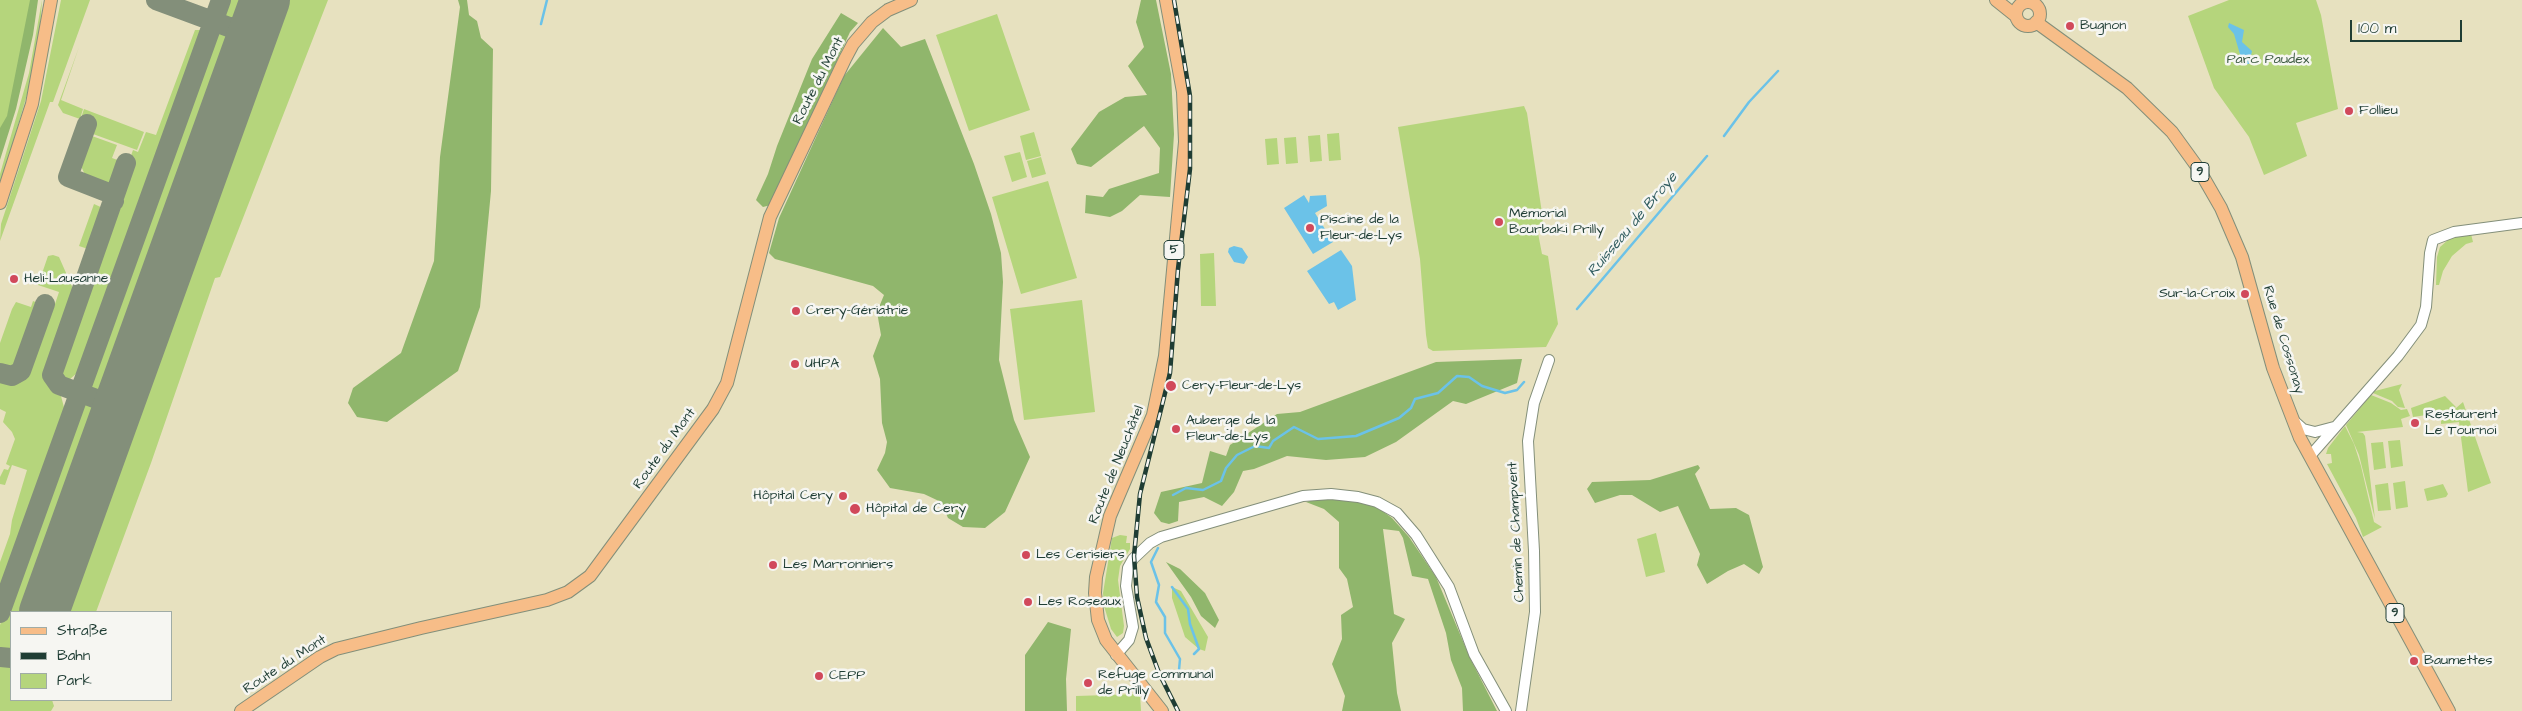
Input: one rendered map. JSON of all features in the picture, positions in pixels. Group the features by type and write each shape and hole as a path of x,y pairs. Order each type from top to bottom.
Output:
{"main road":[{"path":"0,203 32,104 42,60 51,0"},
{"name":"Route du Mont","path":"241,711 320,657 336,649 547,600 568,592 590,576 712,409 728,383 770,217 853,44 872,22 888,10 910,0"},
{"name":"Route de Neuchâtel","path":"1162,711 1106,640 1098,620 1095,601 1096,577 1110,516 1148,430 1158,399 1165,356 1185,142 1183,92 1166,0"},
{"name":"Rue de Cossonay","path":"1996,0 2016,16 2024,26 2036,22 2127,88 2172,132 2198,168 2222,208 2242,257 2273,368 2293,420 2310,456 2449,711"},
{"path":"2016,16 2018,7 2026,1 2034,4 2039,10 2040,16 2036,22"}],"street":[{"path":"2310,456 2398,356 2421,325 2426,307 2430,253 2433,240 2454,232 2522,223"},
{"name":"Chemin de Champvent","path":"1521,711 1535,612 1528,441 1534,403 1549,360"},
{"path":"2293,420 2303,428 2315,432 2337,425"},
{"path":"1116,655 1129,640 1133,627 1126,586 1128,568 1133,558 1148,544 1161,537 1303,496 1324,494 1358,497 1377,502 1397,513 1416,535 1449,587 1474,654 1506,711"}],"green space":[{"path":"0,0 33,0 0,151"},
{"path":"30,0 38,0 33,35 16,109 0,160 0,128 7,116"},
{"path":"42,0 39,45 33,74 0,187 0,174 29,73"},
{"path":"61,0 90,0 53,102 50,102 0,241 1,224 41,101"},
{"path":"226,0 252,0 245,18 235,22 227,20 223,14"},
{"path":"280,0 328,0 220,277 215,278 151,463 96,611 59,611"},
{"path":"458,0 467,0 469,15 477,21 481,38 493,49 491,191 480,307 458,371 387,422 357,417 348,403 353,388 401,353 434,261 440,157 460,7"},
{"path":"1141,0 1156,0 1171,74 1174,134 1170,197 1140,195 1122,211 1110,217 1085,213 1086,195 1103,197 1109,189 1159,173 1160,148 1144,126 1091,167 1077,164 1071,149 1099,112 1125,97 1147,95 1128,66 1144,47 1136,22"},
{"name":"Parc Paudex","path":"2229,0 2316,0 2321,15 2338,109 2296,123 2307,156 2264,175 2249,137 2214,88 2188,16"},
{"path":"841,13 858,23 850,32 771,205 763,207 756,200 768,174 777,146 812,59"},
{"path":"997,14 1030,110 969,131 936,35"},
{"path":"883,28 901,47 925,39 974,164 991,214 1001,253 1003,282 999,360 1014,420 1030,457 1005,512 985,528 963,527 948,518 941,502 924,494 890,488 877,470 885,453 887,442 882,423 880,379 873,356 881,335 877,312 884,295 873,286 775,259 769,253 779,218 844,76"},
{"path":"195,30 201,30 203,37 84,367 70,379 64,380 59,374 124,191 119,189 133,150 138,152 146,132 156,135"},
{"path":"220,31 227,31 233,36 235,47 113,386 105,393 97,393 91,388 90,377 212,39"},
{"path":"79,47 61,100 83,109 80,119 63,113 58,105"},
{"path":"1524,106 1527,113 1542,213 1543,224 1538,233 1542,254 1548,256 1558,324 1546,347 1433,351 1428,348 1420,259 1398,127"},
{"path":"84,109 144,132 137,150 93,134 95,127 80,121"},
{"path":"1034,132 1041,156 1026,160 1020,136"},
{"path":"1339,133 1341,160 1329,161 1327,134"},
{"path":"1320,135 1322,161 1310,162 1308,136"},
{"path":"92,136 117,145 112,158 123,162 114,187 86,177 81,166"},
{"path":"1296,137 1298,163 1286,164 1284,138"},
{"path":"1277,138 1279,164 1267,165 1265,139"},
{"path":"1020,152 1027,177 1012,182 1004,156"},
{"path":"1041,157 1046,174 1032,178 1027,161"},
{"path":"1048,181 1077,278 1021,294 992,197"},
{"path":"94,204 105,209 91,248 88,249 79,246"},
{"path":"2471,234 2473,242 2466,244 2452,256 2443,271 2439,285 2436,285 2437,257 2440,247 2449,239"},
{"path":"1214,253 1216,306 1201,306 1200,254"},
{"path":"48,256 59,257 74,291 45,374 49,386 61,396 66,415 0,600 0,562 10,534 12,520 27,470 12,465 5,485 0,484 0,477 4,469 8,470 10,466 6,464 15,439 12,432 3,422 6,412 0,409 0,379 2,376 13,378 22,373 48,305 54,307 59,292 38,285"},
{"path":"1082,300 1095,412 1024,420 1010,309"},
{"path":"33,301 40,304 41,308 20,366 13,373 0,369 0,343 12,309 16,302 31,307"},
{"path":"1522,359 1517,383 1466,404 1453,401 1396,442 1365,457 1326,460 1287,456 1254,469 1243,471 1234,492 1222,506 1204,497 1179,502 1178,521 1169,524 1161,522 1154,513 1161,492 1202,483 1210,451 1226,456 1230,445 1277,414 1300,412 1436,362"},
{"path":"2402,384 2399,390 2405,408 2398,407 2392,401 2373,393 2375,391"},
{"path":"2371,395 2391,403 2401,410 2407,409 2410,416 2401,419 2403,427 2357,432 2363,433 2365,436 2375,519 2359,455 2346,425"},
{"path":"2445,396 2456,407 2441,419 2440,413 2413,417 2411,408"},
{"path":"2463,402 2491,483 2468,492 2459,422 2441,424 2441,421"},
{"path":"89,403 99,409 101,420 31,611 10,611 10,652 4,652 0,650 0,625 77,411 82,405"},
{"path":"2345,426 2354,444 2361,466 2374,522 2382,527 2363,537 2356,518 2327,464 2332,463 2331,454 2326,454 2328,448"},
{"path":"2400,440 2403,466 2391,468 2388,441"},
{"path":"2383,442 2386,468 2374,470 2371,443"},
{"path":"1698,465 1700,468 1695,474 1710,509 1736,508 1749,515 1763,567 1759,574 1744,564 1707,584 1697,565 1700,554 1678,506 1660,512 1632,495 1620,495 1595,503 1587,489 1592,482 1650,480"},
{"path":"2405,481 2408,507 2396,509 2393,483"},
{"path":"2388,483 2391,510 2378,511 2375,485"},
{"path":"2443,484 2448,494 2446,497 2427,501 2424,489"},
{"path":"1329,496 1374,505 1392,518 1409,537 1436,577 1470,658 1497,711 1463,711 1462,688 1451,660 1446,633 1428,579 1412,576 1403,538 1399,531 1383,529 1394,614 1405,619 1392,643 1397,693 1401,711 1342,711 1345,696 1332,664 1342,639 1341,615 1353,607 1347,579 1339,568 1339,522 1324,509 1306,502"},
{"path":"1656,533 1665,572 1646,577 1637,539"},
{"path":"1120,535 1127,536 1126,543 1130,543 1130,549 1120,566 1118,580 1124,626 1123,633 1117,637 1111,629 1104,606 1103,593 1112,538"},
{"path":"1166,562 1180,569 1205,593 1219,620 1215,628 1201,616 1191,597"},
{"path":"1172,587 1181,591 1208,637 1205,651 1199,649 1185,637 1172,598"},
{"path":"1048,622 1071,629 1066,679 1067,711 1025,711 1025,655"},
{"path":"0,663 10,667 10,701 52,701 54,706 51,711 0,711"},
{"path":"1140,694 1141,711 1076,711 1076,696"}],"water":[{"path":"2229,23 2244,30 2242,42 2252,51 2249,64 2244,64 2242,61 2234,34 2228,27"},
{"name":"Piscine de la Fleur-de-Lys","path":"1304,195 1309,203 1310,196 1326,195 1327,206 1315,213 1333,242 1313,254 1284,208"},
{"path":"1234,246 1242,248 1248,257 1244,264 1234,262 1228,252 1229,248"},
{"path":"1341,250 1352,266 1356,300 1338,310 1334,302 1329,304 1307,271"}],"waterway":[{"path":"541,24 547,0"},
{"name":"Ruisseau de Broye","path":"1724,136 1749,102 1778,71"},
{"name":"Ruisseau de Broye","path":"1577,309 1707,156"},
{"name":"Ruisseau de Broye","path":"1173,495 1186,488 1203,490 1221,481 1226,468 1237,455 1255,446 1269,448 1273,441 1294,427 1318,439 1356,436 1399,418 1411,408 1415,399 1438,393 1457,376 1469,377 1482,386 1505,393 1517,390 1524,382"},
{"name":"Ruisseau de Broye","path":"1158,548 1151,562 1159,585 1156,602 1165,617 1165,633 1180,659 1179,670"},
{"path":"1172,587 1188,609 1190,624 1199,649 1194,654"}],"taxiway":[{"path":"156,0 237,30 246,42 245,57"},
{"path":"0,613 221,0"},
{"path":"230,27 239,28 249,25 261,11"},
{"path":"87,124 68,177 109,193 114,201"},
{"path":"126,163 52,375 59,385 102,401 116,398 126,386"},
{"path":"0,373 12,376 21,371 45,304"},
{"path":"102,401 111,413 111,428"},
{"path":"0,657 10,658"}],"runway":[{"path":"44,611 265,0"}],"railway":[{"path":"1174,0 1190,96 1190,169 1178,269 1170,373 1140,494 1134,556 1137,597 1146,638 1159,673 1178,711"}],"place":[{"name":"Bugnon","path":"2070,26"},
{"name":"Follieu","path":"2349,111"},
{"name":"Mémorial Bourbaki Prilly","path":"1499,222"},
{"name":"Piscine de la Fleur-de-Lys","path":"1310,228"},
{"name":"Heli-Lausanne","path":"14,279"},
{"name":"Sur-la-Croix","path":"2245,294"},
{"name":"Crery-Gériatrie","path":"796,311"},
{"name":"UHPA","path":"795,364"},
{"name":"Cery-Fleur-de-Lys","path":"1171,386"},
{"name":"Restaurent Le Tournoi","path":"2415,423"},
{"name":"Auberge de la Fleur-de-Lys","path":"1176,429"},
{"name":"Hôpital Cery","path":"843,496"},
{"name":"Hôpital de Cery","path":"855,509"},
{"name":"Les Cerisiers","path":"1026,555"},
{"name":"Les Marronniers","path":"773,565"},
{"name":"Les Roseaux","path":"1028,602"},
{"name":"Baumettes","path":"2414,661"},
{"name":"CEPP","path":"819,676"},
{"name":"Refuge communal de Prilly","path":"1088,683"}]}
